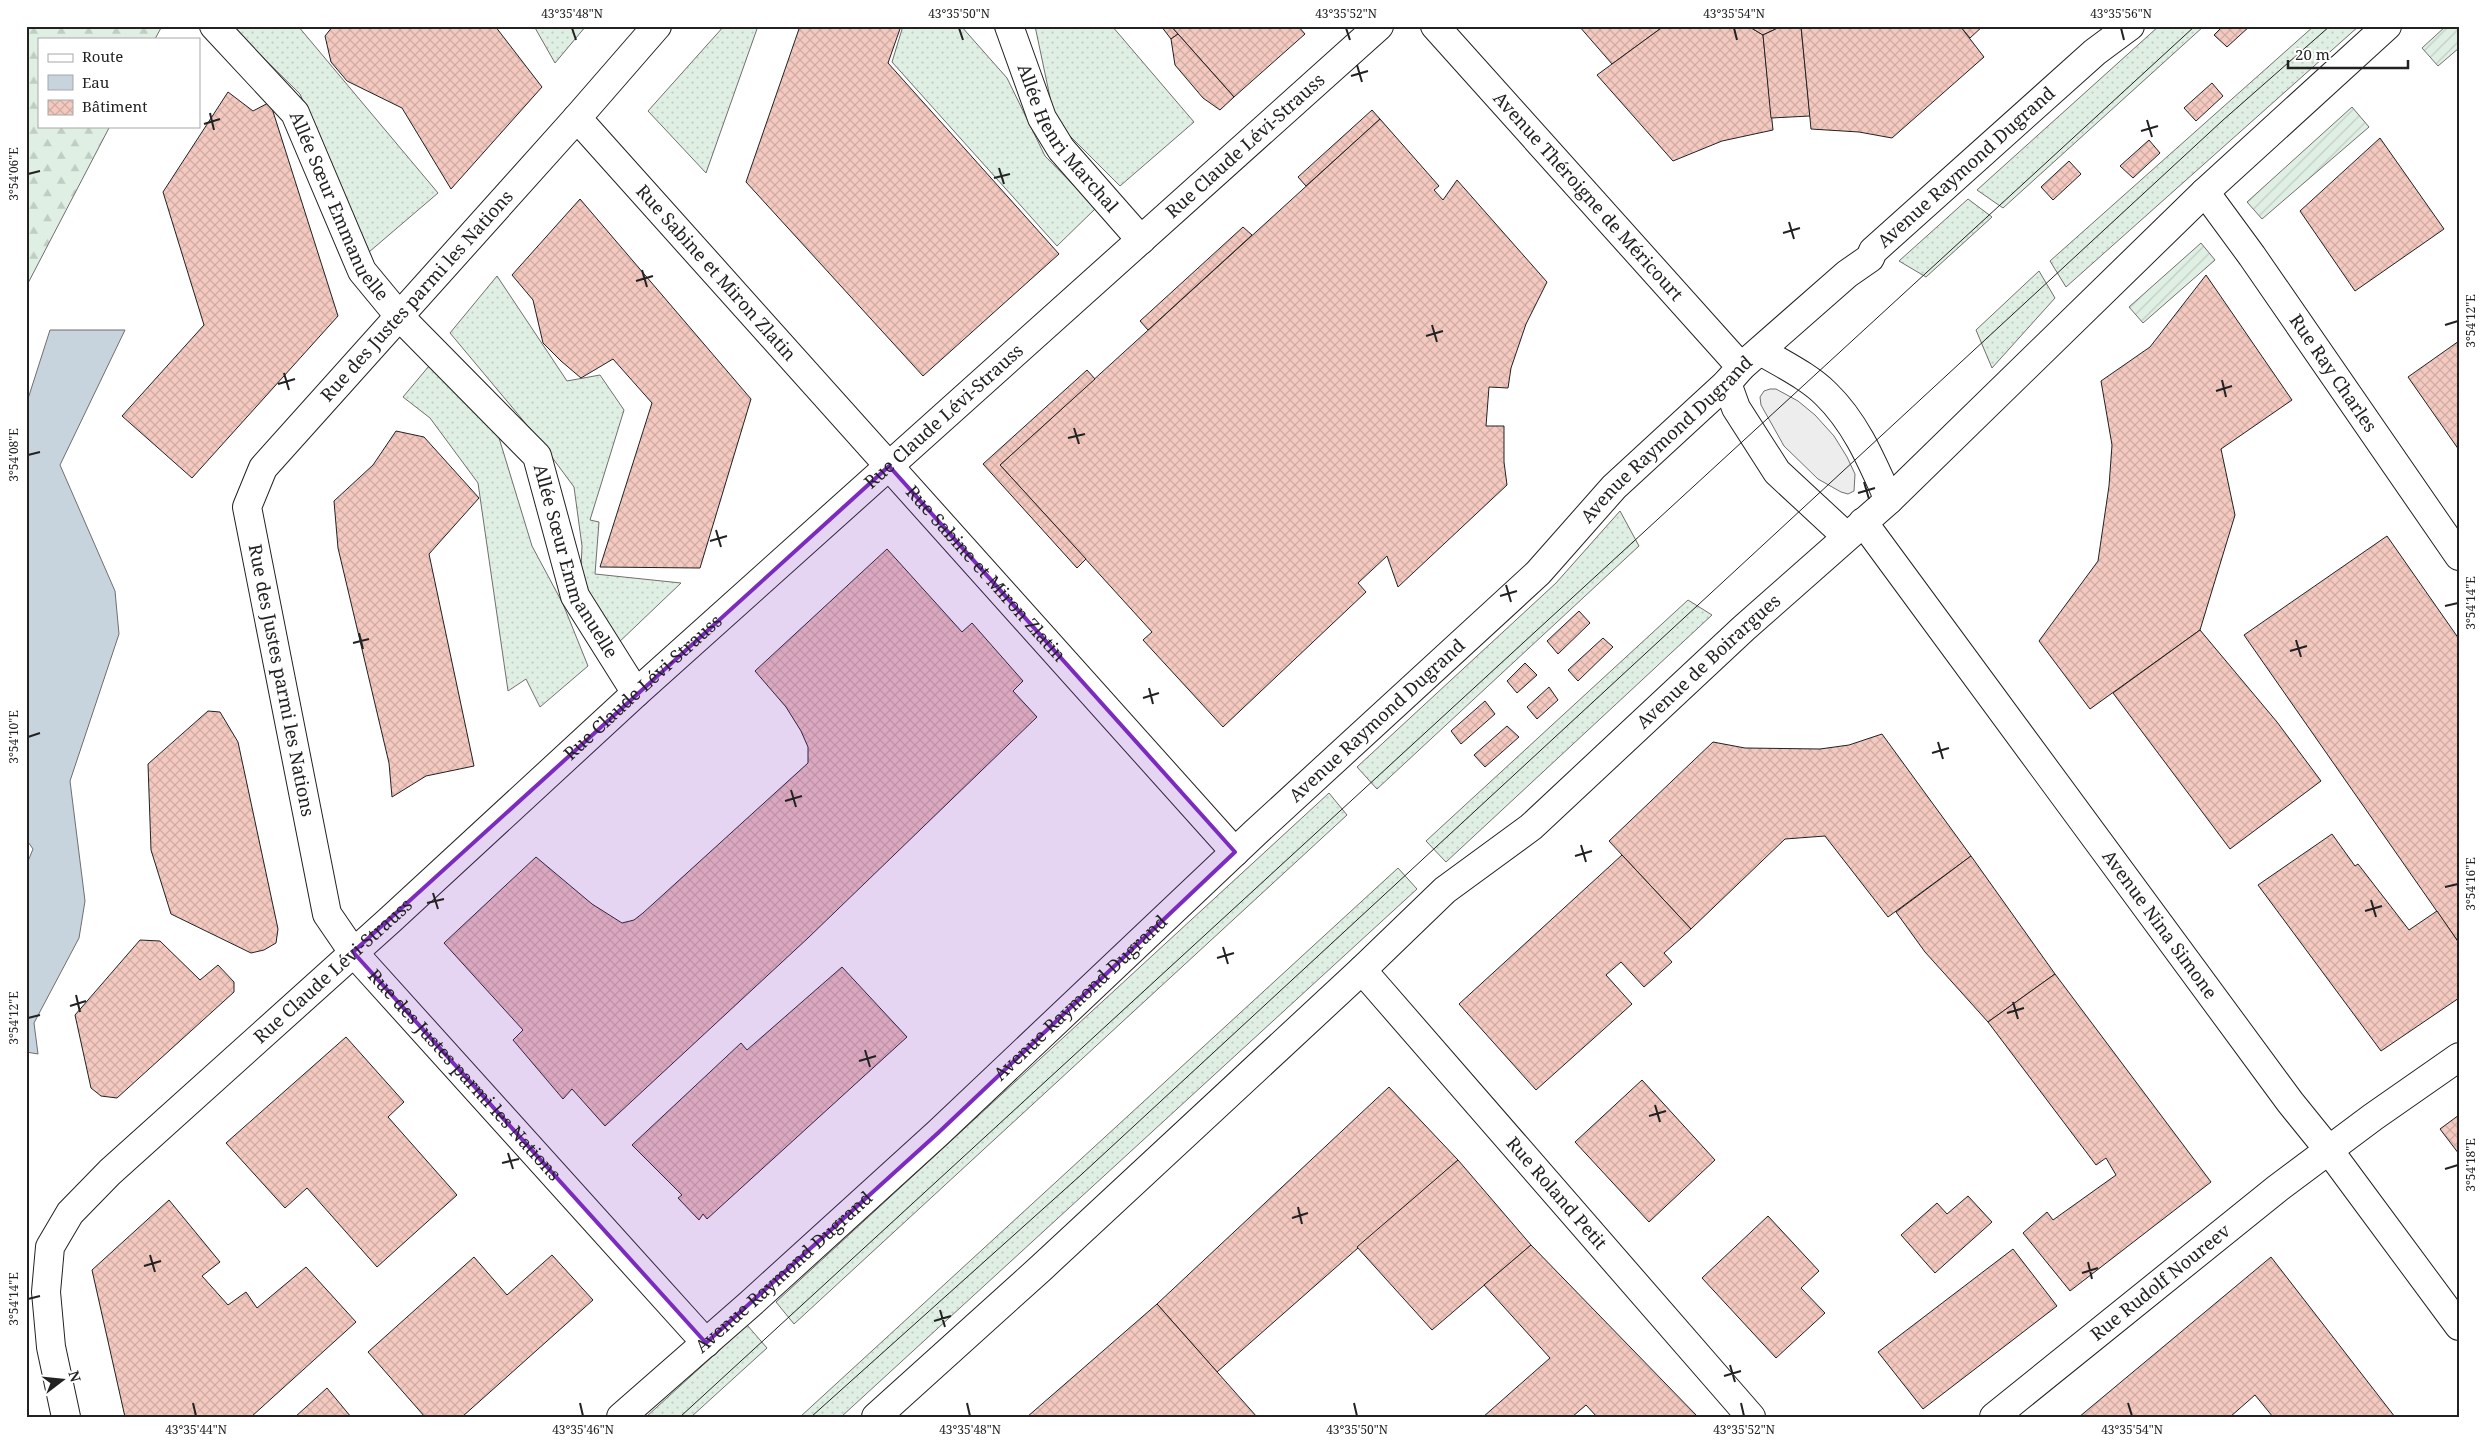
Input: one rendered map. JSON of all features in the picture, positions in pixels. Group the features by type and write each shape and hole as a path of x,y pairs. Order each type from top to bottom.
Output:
{"street":[{"name":"Allée Sœur Emmanuelle","path":"214,26 294,113 362,271 400,317 536,456 575,596 636,693"},
{"name":"Rue des Justes parmi les Nations","path":"657,26 578,118 263,468 247,507 326,914 353,952 706,1343"},
{"name":"Allée Henri Marchal","path":"1010,26 1042,118 1061,149 1141,240"},
{"name":"Rue Claude Lévi-Strauss","path":"66,1417 51,1347 46,1292 50,1247 70,1213 110,1172 636,693 1379,26"},
{"name":"Avenue Théroigne de Méricourt","path":"1435,26 1743,367"},
{"name":"Avenue Raymond Dugrand","path":"621,1417 706,1343 938,1133 1235,852 1538,573 1614,487 1743,367 1847,274 1870,258 1872,251 2095,52 2130,26"},
{"path":"1743,367 1825,392 1855,430 1873,463 1889,500 2205,192 2388,26"},
{"name":"Rue Sabine et Miron Zlatin","path":"578,118 1235,852"},
{"name":"Rue Ray Charles","path":"2205,192 2252,256 2459,556"},
{"name":"Avenue Nina Simone","path":"1743,367 1736,408 1776,472 1855,529 2290,1102 2328,1149 2459,1326"},
{"name":"Avenue de Boirargues","path":"1362,970 1445,890 1531,827 1855,529 1889,500"},
{"path":"876,1417 1047,1262 1362,970"},
{"name":"Rue Roland Petit","path":"1362,970 1751,1417"},
{"path":"2328,1149 2459,1057"},
{"name":"Rue Rudolf Noureev","path":"1994,1417 2328,1149"}],"highlighted area":[{"path":"889,466 1235,852 938,1133 706,1343 353,952"}],"green space":[{"path":"26,26 162,26 156,38 38,38 38,128 109,128 26,287"},
{"path":"231,26 298,26 438,193 369,252 300,94"},
{"path":"534,26 586,26 555,63"},
{"path":"724,26 758,26 706,173 648,111"},
{"path":"903,26 961,26 1007,78 1045,156 1096,208 1057,246 892,62"},
{"path":"1035,26 1112,26 1194,122 1120,186 1055,121"},
{"path":"2159,26 2204,26 2003,208 1977,190"},
{"path":"2314,26 2359,26 2066,287 2050,261"},
{"path":"2446,26 2459,26 2459,48 2438,66 2422,48"},
{"path":"2352,107 2369,127 2262,219 2247,202"},
{"path":"1968,199 1992,217 1926,277 1899,261"},
{"path":"2201,243 2215,260 2143,323 2129,307"},
{"path":"2039,271 2055,298 1992,368 1976,330"},
{"path":"497,276 567,381 600,375 624,410 590,520 599,522 595,574 681,583 616,645 580,594 582,546 574,487 537,437 450,333"},
{"path":"429,366 461,379 496,428 532,546 563,604 588,666 540,707 526,679 508,691 478,483 430,418 403,397"},
{"path":"1620,511 1639,546 1377,789 1357,767 1556,583"},
{"path":"1688,600 1712,615 1446,862 1426,841"},
{"path":"1329,793 1347,815 794,1324 776,1302"},
{"path":"1398,868 1417,889 841,1417 800,1417"},
{"path":"747,1325 767,1348 691,1417 646,1417"}],"shaded area":[{"path":"1776,389 1798,401 1815,415 1834,436 1855,474 1854,491 1848,494 1841,492 1818,479 1784,446 1761,405 1760,397 1764,391"}],"water":[{"path":"50,330 125,330 60,465 115,591 119,634 70,781 85,901 79,938 34,1023 38,1054 26,1052 26,866 33,849 26,839 26,405"}],"building":[{"path":"333,26 495,26 542,87 451,189 402,108 347,81 331,62 325,36"},
{"path":"800,26 901,26 888,63 1059,254 923,376 746,182"},
{"path":"1161,26 1171,26 1178,34 1171,39"},
{"path":"1171,26 1298,26 1305,34 1234,97"},
{"path":"1579,26 1664,26 1612,64"},
{"path":"1664,26 1748,26 1763,35 1773,130 1722,141 1673,161 1597,75"},
{"path":"1748,26 1782,26 1763,35"},
{"path":"1782,26 1801,26 1810,116 1771,118 1763,35"},
{"path":"1801,26 1960,26 1984,57 1892,138 1859,132 1811,129"},
{"path":"1960,26 1983,26 1970,38"},
{"path":"2223,26 2250,26 2227,47 2214,35"},
{"path":"1178,34 1234,97 1220,110 1203,98 1175,65 1171,39"},
{"path":"2212,83 2223,96 2196,121 2184,108"},
{"path":"228,92 253,111 270,102 338,316 192,478 122,416 204,325 163,192"},
{"path":"1372,110 1380,119 1306,186 1298,177"},
{"path":"1380,119 1439,186 1434,190 1443,200 1457,180 1547,282 1526,324 1511,368 1508,388 1489,387 1486,426 1504,426 1504,462 1507,485 1398,587 1387,556 1358,583 1366,592 1223,727 1143,640 1152,632 1000,465"},
{"path":"2380,138 2444,229 2355,291 2300,211"},
{"path":"2149,140 2160,153 2133,178 2120,166"},
{"path":"2069,161 2081,174 2053,200 2041,187"},
{"path":"580,199 751,399 700,568 600,567 652,403 613,359 581,378 561,361 543,343 533,300 512,275"},
{"path":"1243,227 1252,235 1148,330 1140,321"},
{"path":"2206,275 2292,400 2221,449 2235,515 2200,630 2090,709 2039,641 2098,561 2109,486 2112,445 2101,381 2150,347"},
{"path":"2459,341 2459,450 2408,377"},
{"path":"1087,370 1095,379 1000,465 1086,559 1077,568 983,464"},
{"path":"396,431 424,437 479,498 429,554 474,766 426,776 392,797 389,763 338,548 334,501 373,465"},
{"path":"2387,536 2459,639 2459,943 2244,635"},
{"path":"887,549 962,632 972,623 1023,681 1013,691 1037,717 808,938 605,1126 572,1089 563,1099 513,1040 523,1030 444,943 536,857 592,904 622,923 634,920 643,913 808,763 808,747 801,731 786,707 755,671"},
{"path":"1579,611 1590,623 1558,654 1547,641"},
{"path":"2200,630 2277,722 2321,781 2230,849 2113,693"},
{"path":"1603,638 1613,647 1578,681 1568,670"},
{"path":"1525,663 1537,675 1517,693 1507,681"},
{"path":"1549,687 1558,700 1537,719 1527,707"},
{"path":"1485,701 1495,714 1461,744 1451,731"},
{"path":"208,711 220,712 238,742 278,929 276,943 264,950 251,953 171,914 151,850 148,764"},
{"path":"1507,726 1519,737 1485,767 1474,755"},
{"path":"1882,734 1971,856 1888,917 1825,836 1785,839 1691,929 1609,841 1713,742 1745,748 1820,749 1849,745"},
{"path":"2332,834 2355,866 2358,864 2409,930 2437,911 2459,943 2459,998 2381,1051 2258,885"},
{"path":"1622,855 1691,929 1664,953 1672,962 1644,987 1621,962 1606,975 1632,1004 1536,1090 1459,1004"},
{"path":"1971,856 2055,974 1988,1022 1925,952 1896,912"},
{"path":"140,940 160,941 200,980 218,965 234,982 234,992 117,1098 101,1096 91,1088 75,1015"},
{"path":"842,967 907,1037 707,1219 703,1214 699,1220 678,1198 682,1195 632,1145 741,1043 747,1050"},
{"path":"2055,974 2211,1182 2070,1291 2023,1233 2047,1212 2053,1220 2116,1175 2106,1158 2096,1165 1988,1022"},
{"path":"346,1037 404,1102 388,1117 457,1195 377,1267 307,1188 285,1208 226,1143"},
{"path":"1642,1080 1715,1160 1649,1222 1575,1142"},
{"path":"1389,1087 1458,1160 1217,1372 1157,1304"},
{"path":"2459,1115 2459,1154 2440,1129"},
{"path":"1458,1160 1531,1245 1432,1330 1357,1247"},
{"path":"1968,1196 1992,1222 1935,1273 1901,1235 1937,1203 1947,1214"},
{"path":"169,1200 220,1262 202,1276 228,1305 246,1292 257,1308 306,1267 356,1322 251,1417 125,1417 92,1270"},
{"path":"1768,1216 1819,1271 1801,1288 1825,1313 1776,1358 1702,1278"},
{"path":"1531,1245 1698,1417 1597,1417 1586,1405 1572,1417 1483,1417 1550,1358 1484,1285"},
{"path":"2013,1249 2057,1306 1923,1409 1878,1352"},
{"path":"552,1255 593,1300 462,1417 425,1417 368,1352 474,1257 507,1295"},
{"path":"2271,1257 2395,1417 2273,1417 2255,1395 2230,1417 2079,1417"},
{"path":"1157,1304 1257,1417 1027,1417"},
{"path":"327,1388 351,1417 295,1417"}],"tram line":[{"path":"680,1417 2195,26"},
{"path":"811,1417 1082,1174 2222,121 2330,26"}]}
